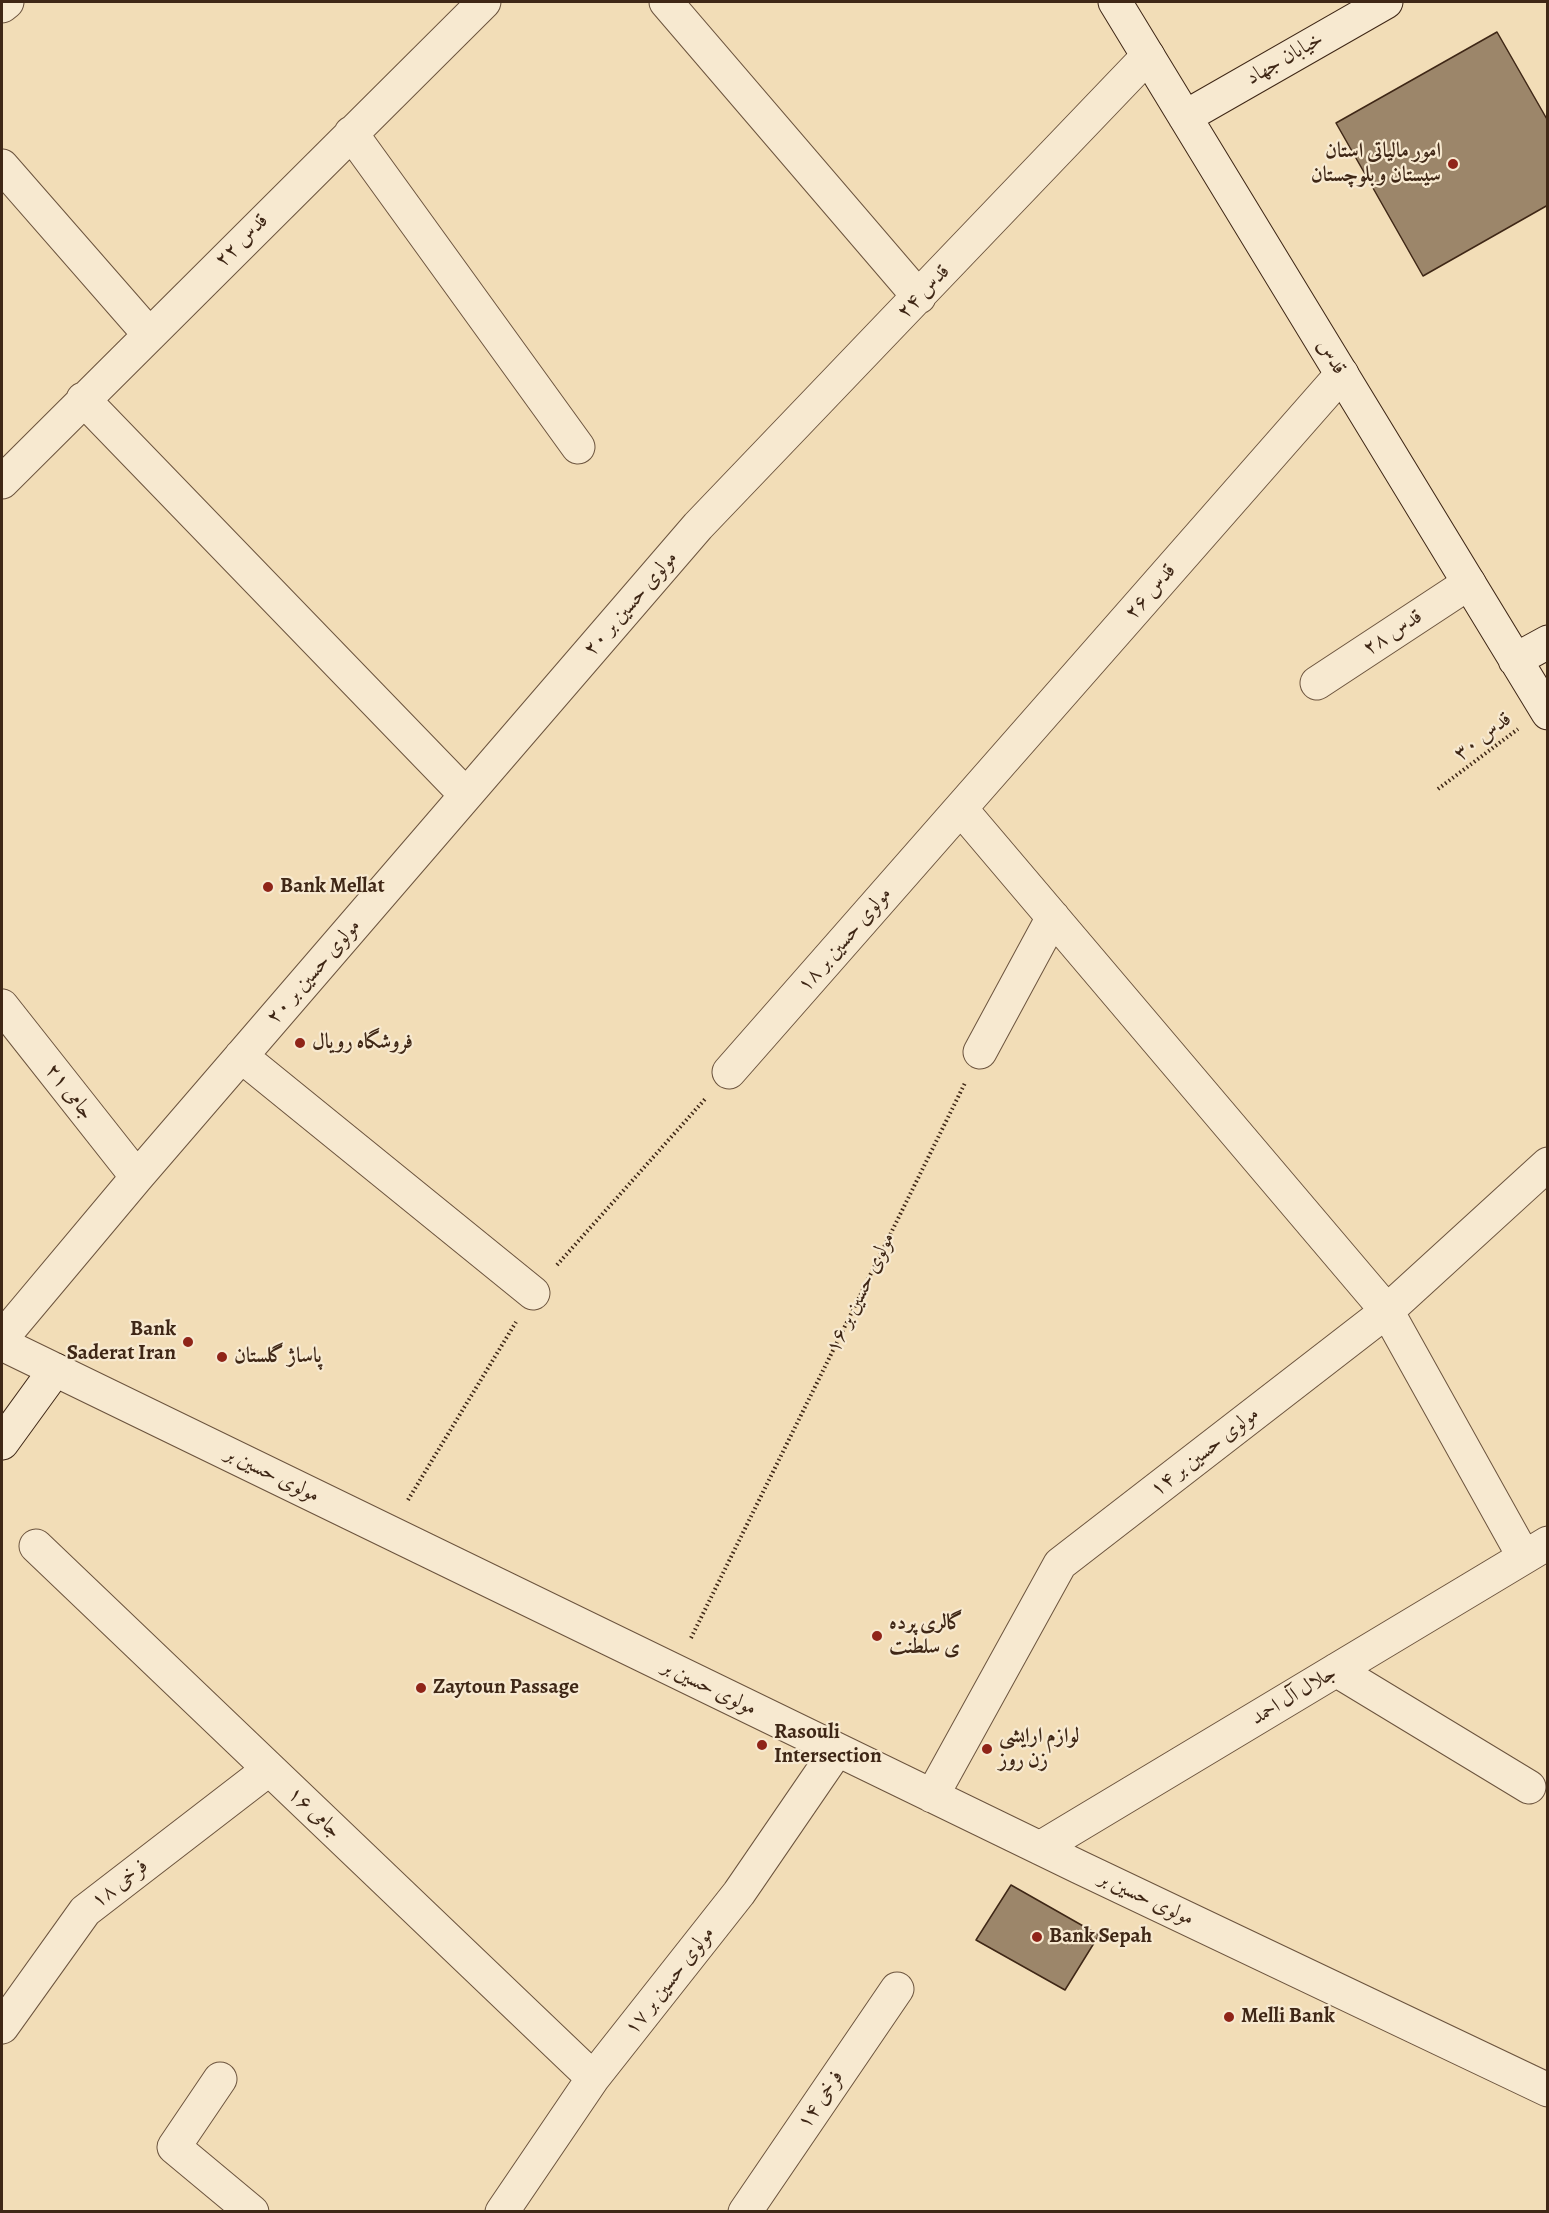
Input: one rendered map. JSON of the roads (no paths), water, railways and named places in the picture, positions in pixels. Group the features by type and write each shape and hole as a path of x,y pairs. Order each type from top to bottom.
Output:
{"street":[{"path":"2,6 7,2"},
{"name":"قدس ۲۲","path":"2,482 148,333 484,2"},
{"path":"666,2 919,297"},
{"name":"قدس","path":"1115,2 1546,711"},
{"name":"خیابان جهاد","path":"1185,117 1386,2"},
{"name":"قدس ۲۴","path":"698,526 1148,57"},
{"path":"351,133 578,447"},
{"path":"2,166 148,333"},
{"name":"قدس ۲۶","path":"961,809 1342,374"},
{"path":"83,399 466,795"},
{"name":"مولوی حسین بر ۲۰","path":"2,1338 136,1177 698,526"},
{"name":"قدس ۲۸","path":"1317,683 1469,583"},
{"path":"1515,660 1548,642"},
{"path":"961,809 1387,1311 1536,1550"},
{"name":"مولوی حسین بر ۱۸","path":"729,1072 961,809"},
{"path":"980,1052 1053,917"},
{"name":"جامی ۲۱","path":"2,1006 136,1177"},
{"path":"241,1056 533,1293"},
{"name":"مولوی حسین بر ۱۴","path":"932,1796 1060,1564 1387,1311 1548,1164"},
{"name":"مولوی حسین بر","path":"2,1344 932,1796 1548,2090"},
{"path":"2,1443 55,1370"},
{"name":"جامی ۱۶","path":"36,1546 593,2078"},
{"name":"جلال آل احمد","path":"1040,1848 1536,1550"},
{"path":"1336,1670 1529,1787"},
{"name":"مولوی حسین بر ۱۷","path":"502,2211 593,2078 739,1893 837,1750"},
{"name":"فرخی ۱۸","path":"2,2027 85,1911 268,1770"},
{"name":"فرخی ۱۴","path":"745,2211 897,1989"},
{"path":"220,2079 174,2147 252,2211"}],"place":[{"name":"امور مالیاتی استان سیستان و بلوچستان","path":"1453,164"},
{"name":"Bank Mellat","path":"268,887"},
{"name":"فروشگاه رویال","path":"300,1043"},
{"name":"Bank Saderat Iran","path":"188,1342"},
{"name":"پاساژ گلستان","path":"222,1357"},
{"name":"گالری پرده ی سلطنت","path":"877,1636"},
{"name":"Zaytoun Passage","path":"421,1688"},
{"name":"Rasouli Intersection","path":"762,1745"},
{"name":"لوازم ارایشی زن روز","path":"987,1749"},
{"name":"Bank Sepah","path":"1037,1937"},
{"name":"Melli Bank","path":"1229,2017"}]}
